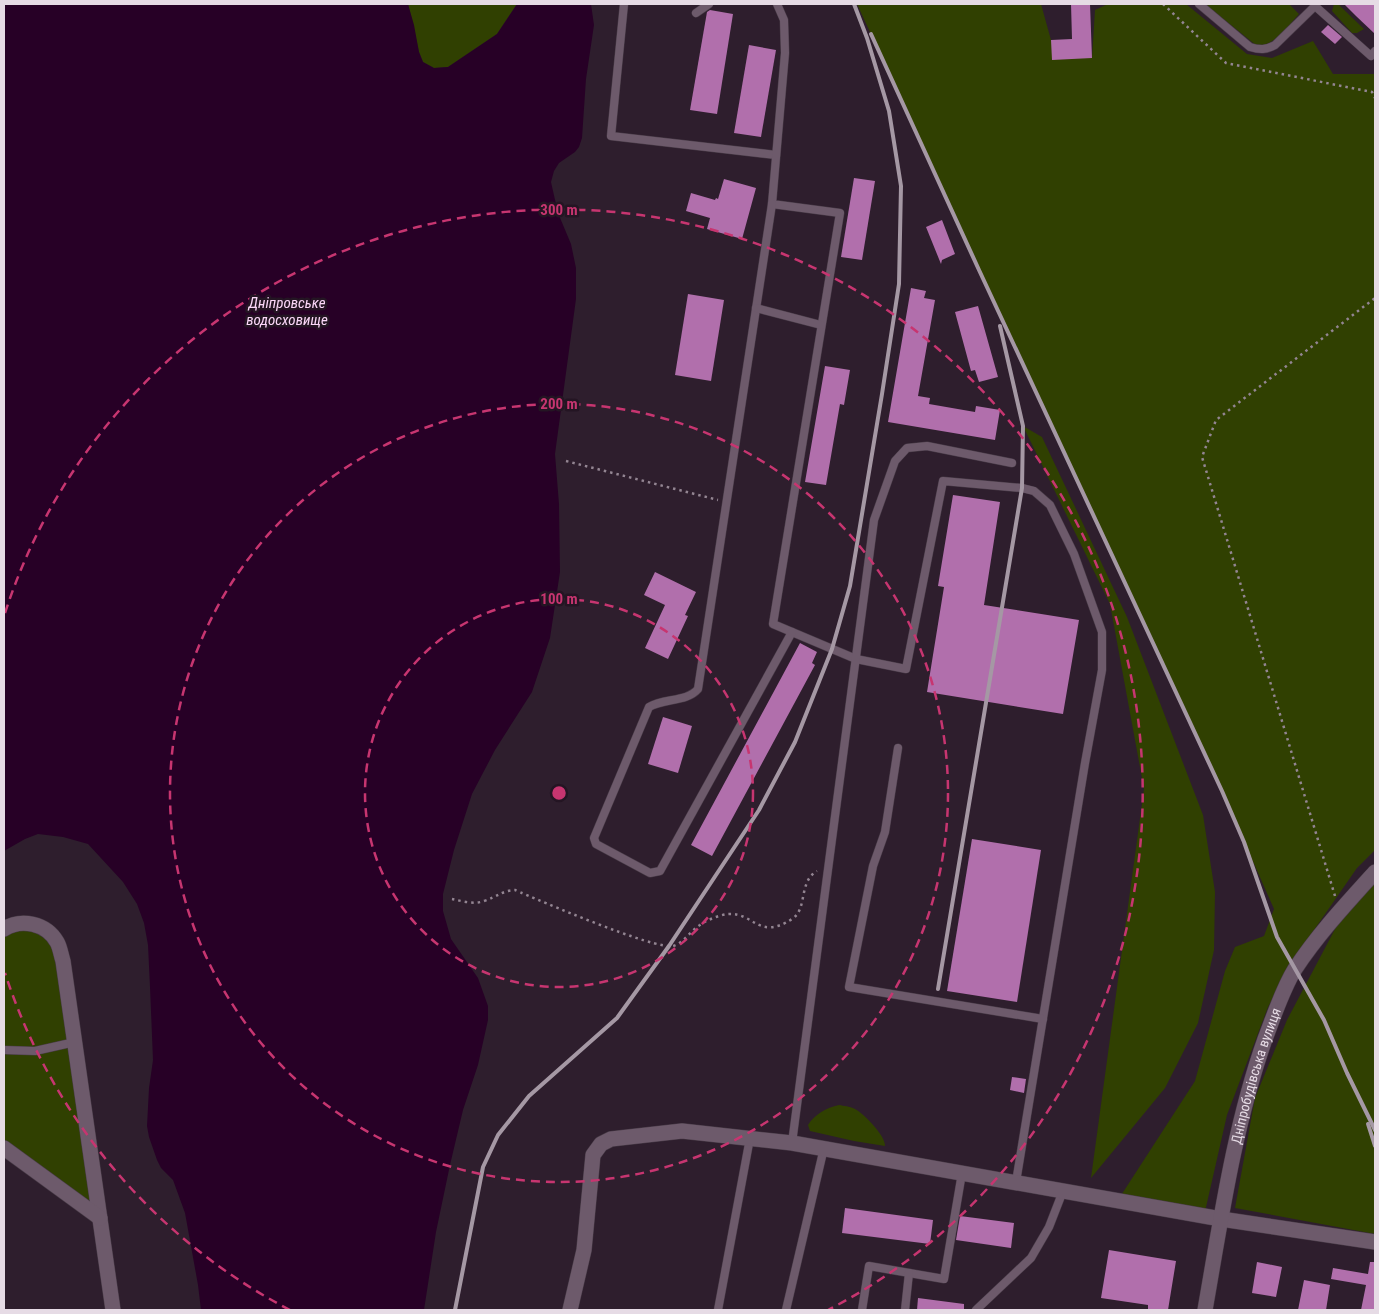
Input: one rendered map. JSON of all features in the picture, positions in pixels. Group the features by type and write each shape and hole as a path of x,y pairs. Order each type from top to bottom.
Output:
{"street":[{"name":"Дніпробудівська вулиця","path":"1205,1310 1240,1123 1258,1061 1276,1010 1295,970 1340,912 1375,872"},
{"path":"4,929 10,925 32,923 47,930 57,942 63,961 113,1310"},
{"path":"570,1310 584,1250 594,1155 601,1144 611,1140 682,1131 824,1148 1222,1219 1375,1242"},
{"path":"4,1148 100,1218"}],"lane":[{"path":"624,4 611,136 776,155"},
{"path":"696,13 710,4"},
{"path":"777,4 784,20 785,53 772,204 698,689 694,694 655,703 649,707 594,838 596,844 650,873 660,871 792,632"},
{"path":"1199,4 1250,47 1259,50 1267,50 1275,45 1314,6 1371,56 1375,51"},
{"path":"772,204 840,213 773,624 856,659 906,669 943,481 1022,488 1034,491 1050,505 1074,554 1102,632 1102,670 1016,1182"},
{"path":"756,308 822,325"},
{"path":"792,1143 874,520 895,461 908,448 927,446 1012,464"},
{"path":"898,748 885,832 873,866 849,987 1043,1019"},
{"path":"4,1050 35,1051 75,1042"},
{"path":"718,1310 750,1138"},
{"path":"786,1310 824,1148"},
{"path":"862,1310 869,1266 944,1279 962,1173"},
{"path":"976,1310 1031,1258 1050,1227 1063,1191"},
{"path":"904,1310 909,1273"}],"path":[{"path":"1163,4 1226,63 1372,92 1375,98"},
{"path":"1340,912 1202,457 1216,420 1375,298"},
{"path":"566,461 727,502"},
{"path":"452,899 482,902 504,890 515,890 645,941 674,946 699,925 715,917 729,914 764,927 779,927 795,918 799,912 808,878 816,871 829,869"}],"green space":[{"path":"408,4 517,4 497,34 448,67 434,68 423,62"},
{"path":"857,4 1041,4 1051,40 1092,58 1095,10 1108,4 1186,4 1247,54 1272,58 1313,41 1333,74 1375,74 1375,850 1357,868 1298,953 1268,1007 1227,1115 1204,1216 1118,1200 1195,1081 1225,971 1235,947 1264,936 1274,909 1222,791"},
{"path":"1205,4 1289,4 1299,14 1275,39 1264,45 1257,46"},
{"path":"1334,4 1338,4 1364,29 1357,33 1352,33 1332,11"},
{"path":"1023,426 1042,437 1127,617 1203,815 1215,892 1214,950 1198,1023 1165,1088 1091,1178 1144,789 1110,604"},
{"path":"1375,882 1375,1234 1235,1208 1255,1098 1287,1020 1343,914"},
{"path":"31,927 52,945 58,963 93,1205 4,1140 4,935"},
{"path":"839,1105 859,1111 878,1131 885,1146 810,1131 808,1125 817,1115"}],"water":[{"name":"Дніпровське водосховище","path":"4,4 408,4 423,62 434,68 448,67 497,34 517,4 591,4 594,25 586,79 582,138 575,152 559,163 554,171 551,182 558,213 571,244 576,268 576,299 555,454 559,504 560,572 550,638 532,692 495,750 472,794 454,850 443,894 443,911 451,939 478,978 488,1006 488,1020 478,1065 463,1110 450,1165 436,1232 424,1310 201,1310 185,1213 173,1180 161,1168 157,1160 147,1126 153,1060 150,987 148,945 144,923 137,904 123,882 88,844 63,837 38,834 4,851"}],"building":[{"path":"1071,4 1090,4 1092,58 1052,60 1051,40 1072,39"},
{"path":"1344,4 1375,4 1375,34 1356,16"},
{"path":"710,10 733,14 717,114 690,110 707,12"},
{"path":"1328,25 1342,37 1335,44 1321,32"},
{"path":"749,45 776,50 761,137 734,133"},
{"path":"854,178 875,181 862,260 841,257"},
{"path":"724,179 756,188 742,239 707,229 710,218 686,211 691,193 715,200 716,198 718,199"},
{"path":"942,220 955,254 942,260 941,264 926,227"},
{"path":"911,288 926,291 924,298 935,300 918,396 930,398 929,404 975,412 976,406 1000,410 995,440 888,422"},
{"path":"688,294 724,300 711,381 675,375"},
{"path":"978,306 998,377 979,382 975,370 971,371 955,312"},
{"path":"825,366 850,370 844,405 840,404 826,485 805,482"},
{"path":"953,495 1000,502 984,605 1079,620 1063,714 927,692 944,587 938,586"},
{"path":"655,572 696,592 685,615 688,616 668,659 645,648 665,605 644,595"},
{"path":"800,643 817,652 812,663 815,665 712,856 691,845"},
{"path":"663,717 692,726 678,773 648,764"},
{"path":"972,839 1041,850 1017,1002 947,991"},
{"path":"1012,1077 1026,1079 1024,1093 1010,1090"},
{"path":"845,1208 933,1220 930,1244 842,1233"},
{"path":"960,1216 1014,1223 1011,1248 956,1240"},
{"path":"1109,1250 1176,1261 1168,1310 1148,1310 1148,1305 1101,1298"},
{"path":"1257,1262 1282,1267 1276,1297 1252,1293"},
{"path":"1370,1262 1375,1262 1375,1310 1361,1310 1366,1285 1331,1279 1333,1268 1368,1274"},
{"path":"1304,1280 1330,1285 1326,1310 1298,1310"},
{"path":"918,1298 964,1304 964,1310 917,1310"}],"railway":[{"path":"455,1310 483,1167 498,1135 529,1096 617,1018 669,946 759,810 795,742 832,649 850,586 899,284 901,186 889,111 867,38 854,4"},
{"path":"871,34 1222,791 1244,842 1277,937 1324,1020 1375,1130"},
{"path":"938,989 1022,488 1023,426 1000,326"},
{"path":"1368,1124 1375,1146"}]}
